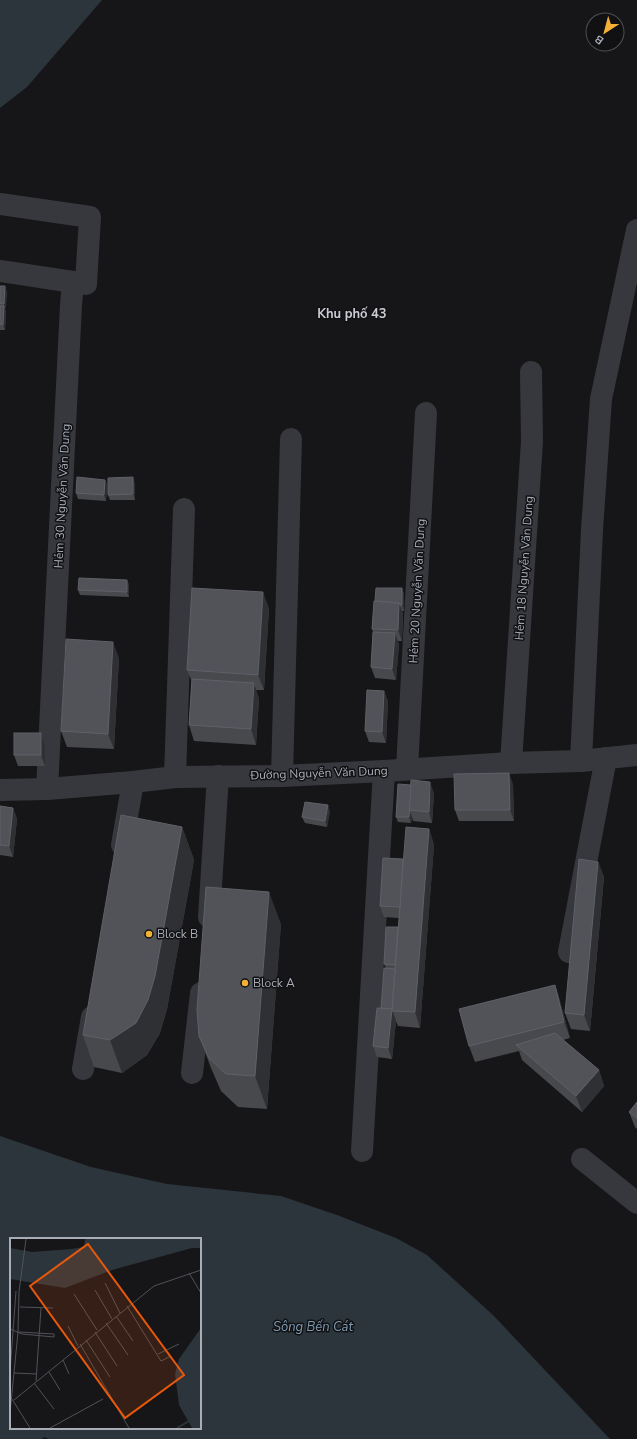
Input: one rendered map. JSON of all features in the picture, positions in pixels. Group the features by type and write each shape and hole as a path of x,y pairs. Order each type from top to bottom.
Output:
{"street":[{"path":"0,204 90,217 86,284 0,271"},
{"path":"581,761 592,530 601,399 637,230"},
{"name":"Hẻm 30 Nguyễn Văn Dung","path":"47,789 73,282"},
{"name":"Hẻm 18 Nguyễn Văn Dung","path":"511,763 532,441 531,372"},
{"name":"Hẻm 20 Nguyễn Văn Dung","path":"407,769 426,413"},
{"path":"282,776 292,439"},
{"path":"175,777 184,509"},
{"name":"Đường Nguyễn Văn Dung","path":"0,790 47,789 175,777 282,776 511,763 581,761 637,755"},
{"path":"569,952 606,758"},
{"path":"362,1151 384,771"},
{"path":"207,938 218,776"},
{"path":"118,867 133,782"},
{"path":"192,1073 203,970"},
{"path":"83,1069 95,999"},
{"path":"582,1159 637,1203"}],"water":[{"path":"0,0 102,0 27,87 0,108"},
{"name":"Sông Bến Cát","path":"0,1136 91,1167 167,1184 281,1196 337,1215 396,1238 427,1255 493,1315 610,1439 49,1439 44,1437 42,1439 0,1439"}],"building":[{"path":"0,286 5,286 4,304 0,303"},
{"path":"0,306 4,306 3,325 0,324"},
{"path":"77,477 105,480 104,495 76,493"},
{"path":"133,477 133,494 108,495 108,478"},
{"path":"79,578 127,580 127,592 78,590"},
{"path":"192,588 263,592 258,675 187,670"},
{"path":"376,588 402,588 402,605 399,603 375,601"},
{"path":"374,601 399,603 398,630 372,629"},
{"path":"373,632 395,633 392,669 371,667"},
{"path":"66,639 113,642 108,734 61,731"},
{"path":"192,679 254,683 251,729 189,725"},
{"path":"367,690 384,691 382,732 365,731"},
{"path":"14,733 41,733 41,755 14,755"},
{"path":"509,773 510,810 455,810 454,774"},
{"path":"411,780 430,782 429,812 409,810"},
{"path":"398,784 411,785 409,817 396,817"},
{"path":"305,802 328,805 325,821 302,817"},
{"path":"0,806 13,808 9,846 0,845"},
{"name":"Block B","path":"121,815 182,827 155,976 148,1000 136,1023 110,1040 83,1035"},
{"path":"406,827 429,829 415,1012 392,1011"},
{"path":"383,858 403,859 400,907 380,906"},
{"path":"579,859 598,862 584,1015 565,1013"},
{"name":"Block A","path":"206,887 269,892 255,1076 226,1074 209,1058 199,1036 197,1010"},
{"path":"386,927 398,927 395,965 384,964"},
{"path":"384,968 395,969 392,1009 381,1008"},
{"path":"555,985 564,1022 469,1046 459,1009"},
{"path":"377,1008 392,1009 388,1048 373,1046"},
{"path":"555,1033 599,1070 576,1096 516,1045"},
{"path":"637,1102 637,1118 629,1112"}],"place":[{"name":"Block B","path":"149,934"},
{"name":"Block A","path":"245,983"}],"district":[{"name":"Khu phố 43","path":"352,313"}]}
